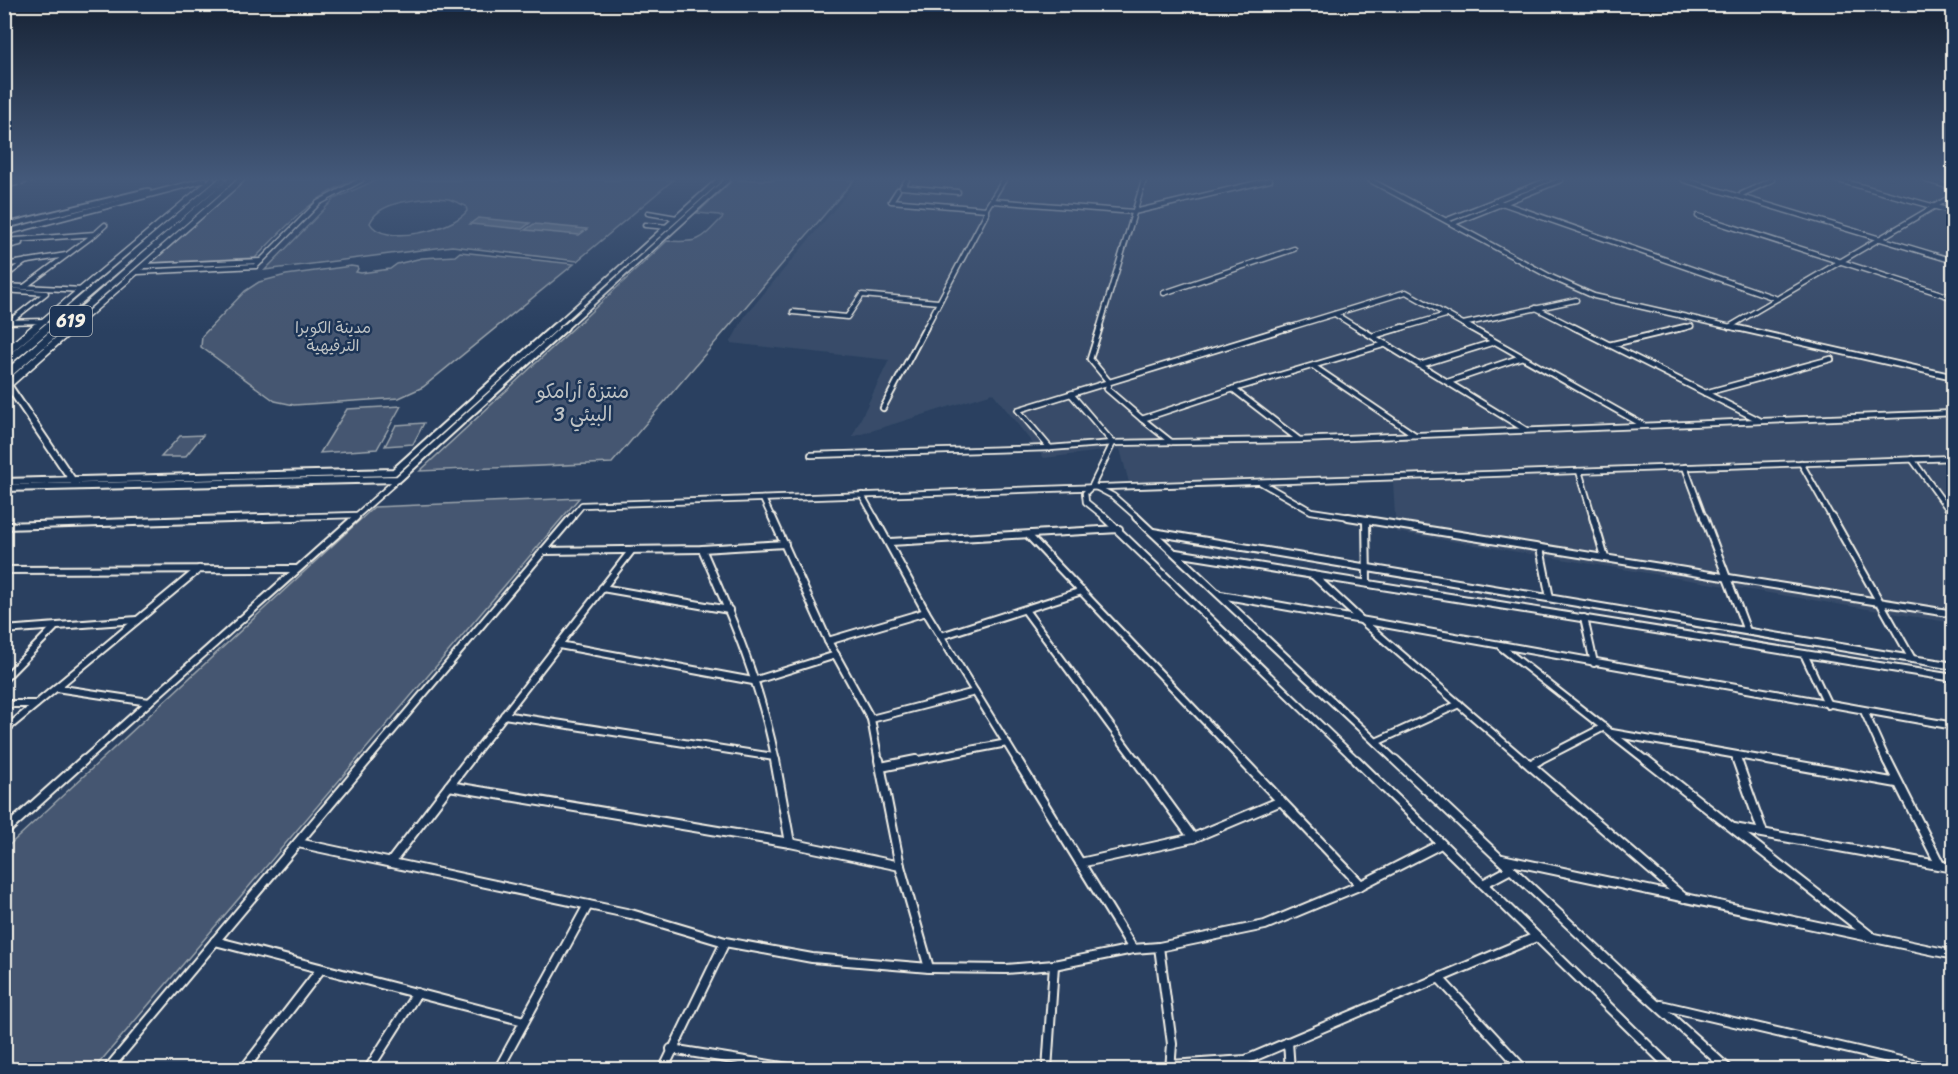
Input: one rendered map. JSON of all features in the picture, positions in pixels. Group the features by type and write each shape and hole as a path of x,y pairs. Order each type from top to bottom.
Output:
{"highway":[{"name":"619","path":"47,324 163,230"},
{"name":"619","path":"5,382 45,343 181,230"},
{"path":"4,362 47,324"}],"main road":[{"path":"4,354 47,324 153,230"},
{"path":"5,382 139,267"}],"street":[{"path":"24,287 99,230"},
{"path":"139,267 256,266 291,230"},
{"path":"884,408 977,230"},
{"path":"1109,382 1090,359 1129,230"},
{"path":"1467,230 1574,289 1594,296 1953,377"},
{"path":"1581,230 1775,298"},
{"path":"1742,230 1953,298"},
{"path":"1855,230 1953,259"},
{"path":"1856,230 1882,238"},
{"path":"1730,327 1775,298 1895,230"},
{"path":"4,832 357,515 442,428 665,231"},
{"path":"4,488 396,475 452,430 520,369 650,249 665,231"},
{"path":"4,242 95,234"},
{"path":"4,247 36,238"},
{"path":"643,249 650,249"},
{"path":"1164,293 1294,249"},
{"path":"4,265 67,254"},
{"path":"4,278 28,260"},
{"path":"139,267 261,261"},
{"path":"623,266 631,267"},
{"path":"4,286 83,290"},
{"path":"4,290 46,293 12,321 4,324"},
{"path":"1050,448 1018,410 1406,292 1644,426"},
{"path":"793,312 847,317 862,295 938,302"},
{"path":"1462,324 1576,300"},
{"path":"1536,308 1761,421"},
{"path":"576,309 584,310"},
{"path":"1335,314 1527,430"},
{"path":"1373,336 1446,315"},
{"path":"4,317 12,321 47,324"},
{"path":"1609,345 1691,326"},
{"path":"1420,365 1494,342"},
{"path":"1142,419 1233,389 1386,344"},
{"path":"1448,382 1521,357"},
{"path":"1706,393 1831,359"},
{"path":"1313,366 1415,435"},
{"path":"510,367 520,369"},
{"path":"5,382 75,484"},
{"path":"1109,382 1107,389 1171,442"},
{"path":"1233,389 1299,440"},
{"path":"1071,394 1113,443"},
{"path":"811,455 1050,448 1113,443 1299,440 1953,413"},
{"path":"442,428 452,430"},
{"path":"1113,443 1092,486 1085,493 1086,502 1119,529 1672,1070"},
{"path":"107,1070 582,505 1953,458"},
{"path":"1912,459 1953,517"},
{"path":"1801,463 1912,658"},
{"path":"1685,467 1747,631"},
{"path":"1579,471 1605,558"},
{"path":"1259,481 1311,512 1953,614"},
{"path":"4,482 75,484"},
{"path":"1092,486 1113,496 1153,532 1620,972 1659,1004 1729,1070"},
{"path":"862,495 890,542 926,612 1133,949"},
{"path":"763,499 786,544 828,641 871,719 900,866 929,968"},
{"path":"4,526 357,515"},
{"path":"1366,520 1367,583"},
{"path":"890,542 1119,529"},
{"path":"1153,532 1953,666"},
{"path":"1028,535 1361,885"},
{"path":"543,551 702,549 786,544"},
{"path":"1540,548 1550,598"},
{"path":"702,549 729,610 768,725 790,843"},
{"path":"390,862 632,550"},
{"path":"1174,552 1953,678"},
{"path":"4,731 199,569"},
{"path":"4,570 296,569"},
{"path":"1313,574 1360,619 1684,898"},
{"path":"603,588 729,610"},
{"path":"941,636 1082,591"},
{"path":"1220,595 1953,726"},
{"path":"1025,610 1193,837"},
{"path":"828,641 926,612"},
{"path":"1584,618 1594,663"},
{"path":"4,630 137,620"},
{"path":"4,679 54,628"},
{"path":"559,645 753,681 836,654"},
{"path":"1500,646 1873,938"},
{"path":"1804,654 1828,705"},
{"path":"56,688 149,702"},
{"path":"871,719 975,692"},
{"path":"4,704 37,704"},
{"path":"1376,742 1459,704"},
{"path":"1864,711 1897,783 1940,865"},
{"path":"504,715 774,757"},
{"path":"1530,765 1604,727"},
{"path":"1612,733 1897,783"},
{"path":"881,768 1007,743"},
{"path":"1735,754 1763,833"},
{"path":"450,786 790,843 900,866"},
{"path":"1080,863 1193,837 1281,801"},
{"path":"1733,828 1953,868"},
{"path":"298,843 631,914 725,942 812,958 929,968 1006,969 1054,965 1133,949 1159,947 1265,925 1361,885 1441,844"},
{"path":"1500,859 1953,955"},
{"path":"1483,884 1511,869"},
{"path":"498,1070 588,905"},
{"path":"1159,947 1172,1044 1171,1067 1246,1060 1536,937"},
{"path":"215,941 524,1021"},
{"path":"663,1070 671,1049 725,942"},
{"path":"1047,1070 1054,965"},
{"path":"243,1070 321,969"},
{"path":"1439,978 1524,1070"},
{"path":"368,1070 417,993"},
{"path":"1659,1004 1939,1070"},
{"path":"1288,1042 1290,1070"},
{"path":"671,1049 796,1069"},
{"path":"1887,1057 1901,1070"}],"shaded area":[{"path":"526,230 586,230 579,235"},
{"path":"817,230 1953,230 1953,623 1396,532 1393,482 1131,490 1120,449 1044,458 993,393 852,437 889,360 730,343 745,316"}],"green space":[{"path":"189,230 283,230 255,258 151,263"},
{"path":"304,230 377,230 402,235 429,230 614,230 577,261 452,246 265,270"},
{"name":"منتزة أرامكو البيئي 3","path":"811,230 612,463 420,471 667,241 693,241 709,231"},
{"name":"مدينة الكوبرا الترفيهية","path":"460,252 574,264 423,387 399,398 294,405 275,401 201,347 202,336 245,291 259,282 286,275 351,266 357,267 356,272 361,273 390,269 397,264 422,258 455,256"},
{"path":"401,406 377,449 320,453 347,409"},
{"path":"424,423 413,444 385,446 396,425"},
{"path":"203,435 185,457 161,457 180,436"},
{"path":"579,498 94,1069 5,1069 5,849 374,507"}]}
